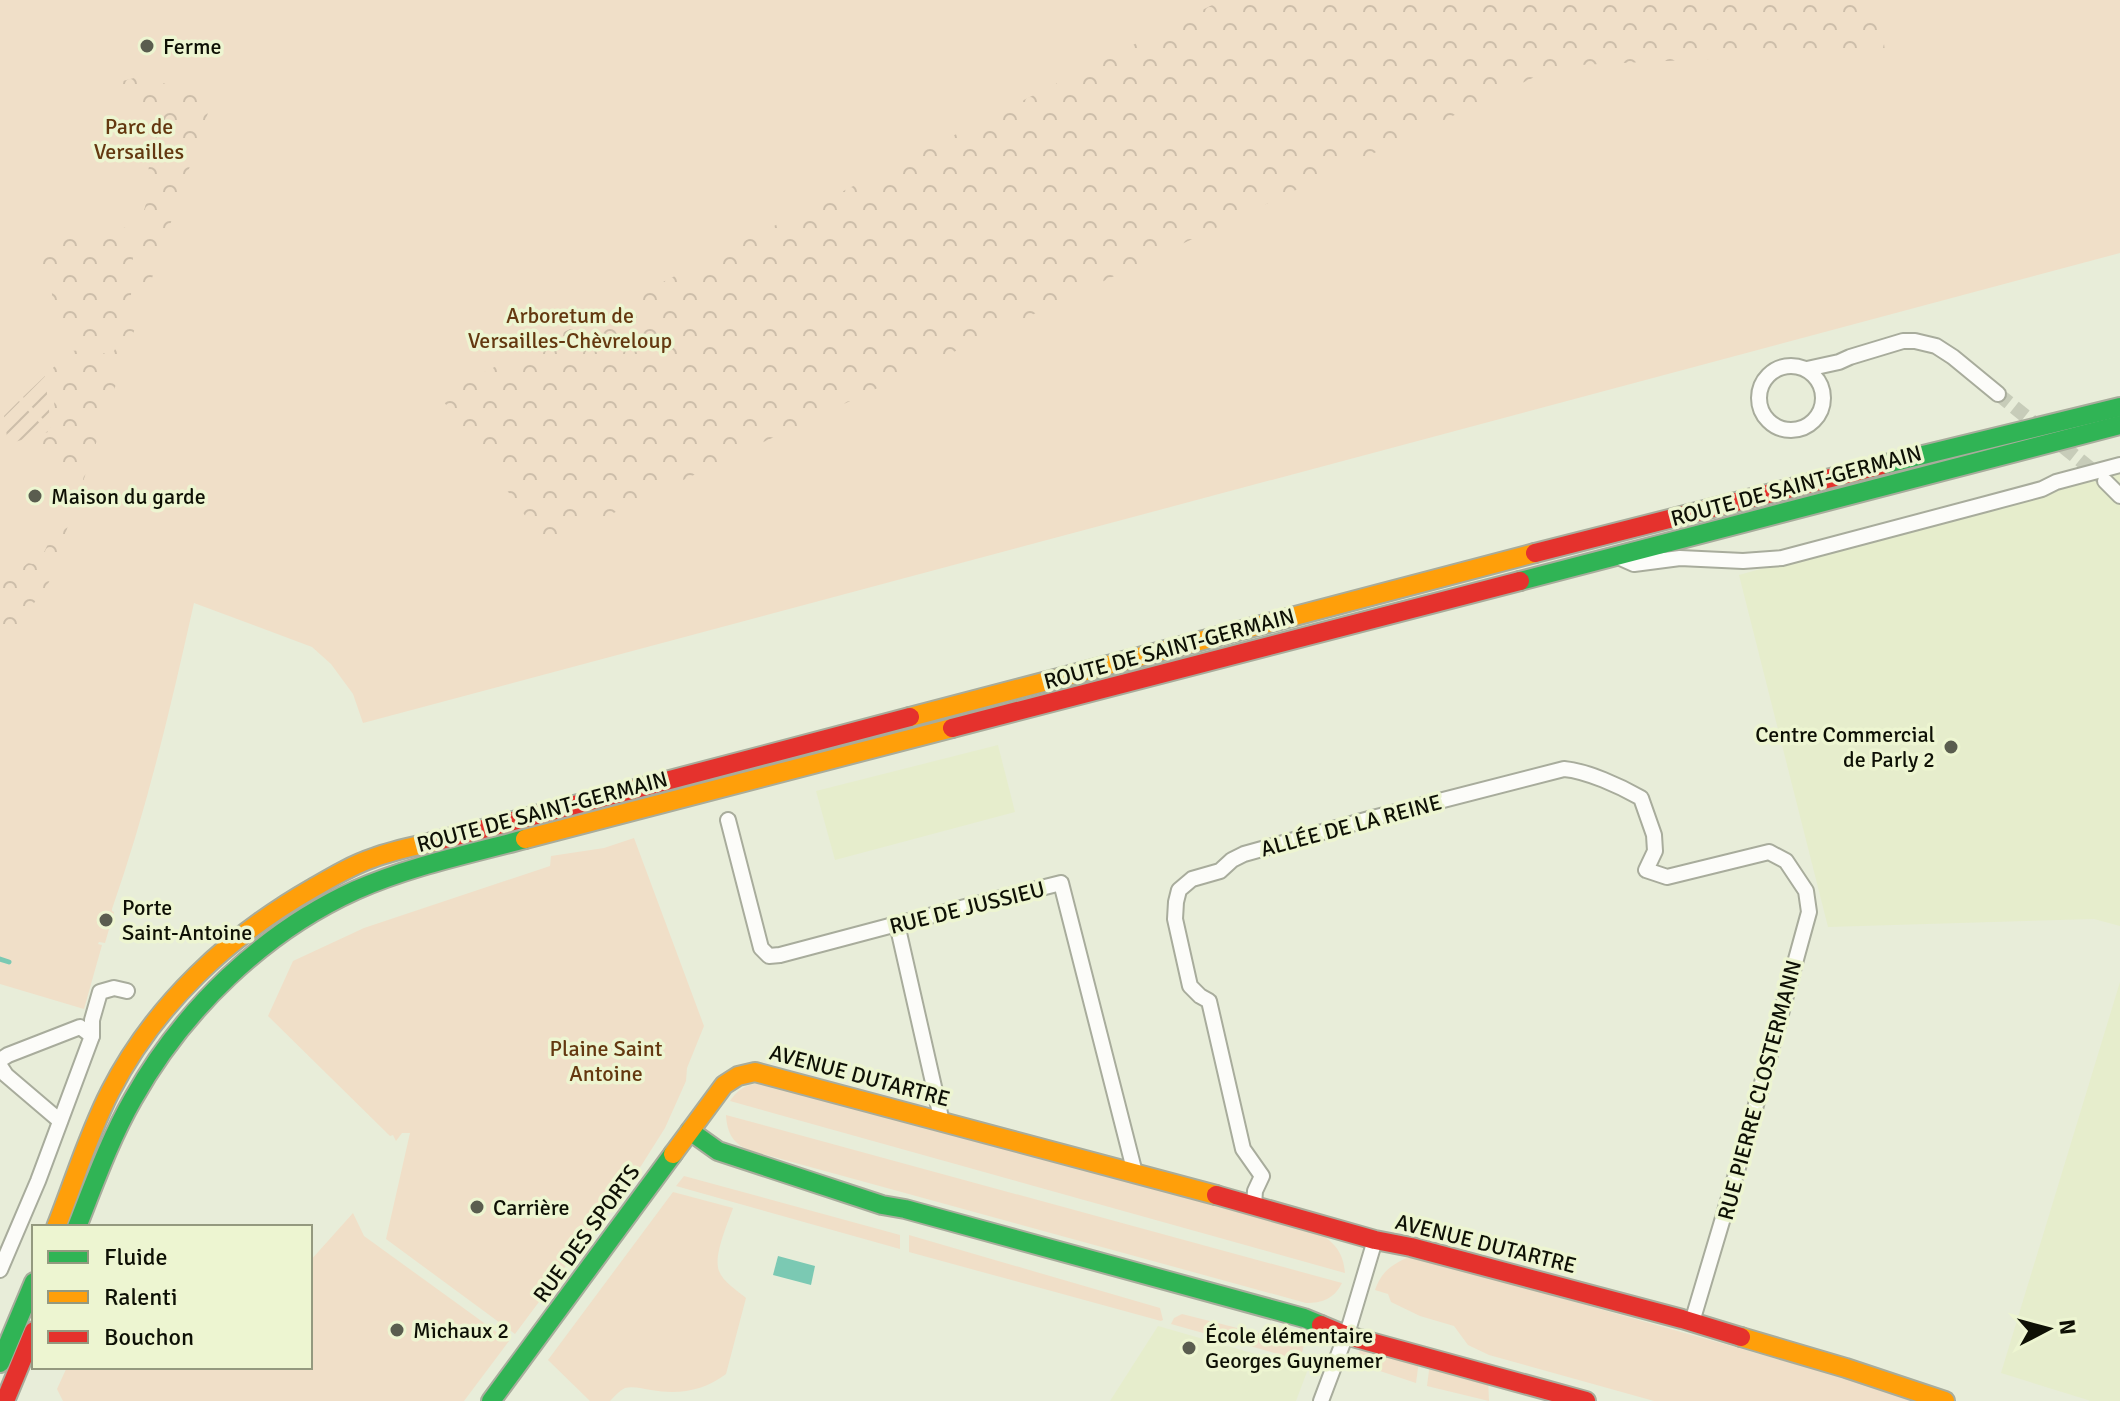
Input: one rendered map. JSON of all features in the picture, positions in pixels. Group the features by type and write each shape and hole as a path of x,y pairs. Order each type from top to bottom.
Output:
{"main road":[{"name":"ROUTE DE SAINT-GERMAIN","path":"57,1225 111,1090 149,1030 188,983 264,917 333,875 371,858 1695,511 2120,407"},
{"name":"ROUTE DE SAINT-GERMAIN","path":"78,1225 124,1118 156,1062 202,1004 248,960 282,934 344,897 380,881 444,860 2120,425"},
{"name":"AVENUE DUTARTRE","path":"690,1131 724,1085 743,1073 755,1072 1375,1240 1692,1322 1945,1401"},
{"path":"690,1131 718,1151 882,1205 1304,1318 1345,1335 1560,1398 1586,1401"},
{"name":"RUE DES SPORTS","path":"491,1401 690,1131"},
{"path":"0,1363 32,1287"},
{"path":"5,1401 32,1336"}],"street":[{"path":"1807,369 1903,341 1922,342 1936,346 1953,357 1998,394"},
{"path":"1823,393 1815,375 1807,369 1789,365 1780,367 1765,378 1759,395 1763,413 1769,422 1789,430 1807,426 1820,412 1823,393 1839,362"},
{"path":"1616,556 1634,564 1680,558 1743,561 1782,558 2042,489 2056,482 2120,465"},
{"path":"2105,481 2120,496"},
{"name":"ALLÉE DE LA REINE","path":"1254,1205 1255,1191 1262,1176 1243,1149 1209,1001 1190,986 1175,919 1179,890 1192,879 1220,871 1244,854 1564,769 1576,770 1641,798 1654,835 1655,851 1646,870 1667,877 1769,852 1786,861"},
{"name":"RUE DE JUSSIEU","path":"728,820 761,948 769,956 1061,883 1135,1173"},
{"name":"RUE PIERRE CLOSTERMANN","path":"1692,1322 1809,912 1806,891 1786,861"},
{"path":"897,924 942,1122"},
{"path":"0,1270 38,1181 92,1036 92,1020 100,992 114,988 127,991"},
{"path":"60,1121 6,1075 0,1063 8,1055 80,1027 92,1036"},
{"path":"1321,1401 1350,1324 1375,1240"}],"shaded area":[{"name":"Centre Commercial de Parly 2","path":"2120,469 2120,926 2094,919 1828,927 1739,575"},
{"path":"998,745 1015,812 835,860 816,791"},
{"path":"2120,982 2120,1401 2091,1401 2001,1373"},
{"name":"École élémentaire Georges Guynemer","path":"1158,1326 1308,1369 1296,1401 1110,1401"}],"green space":[{"name":"Arboretum de Versailles-Chèvreloup","path":"0,0 2120,0 2120,253 363,723 353,694 331,664 312,647 194,603 147,795 112,909 114,912 105,943 98,944 102,945 84,1009 0,984"},
{"path":"1222,0 1878,0 1885,51 1558,66 546,545 439,395"},
{"path":"134,78 178,86 211,104 49,582 0,651 0,625 19,601 0,596 0,569 21,569 28,563 38,565 57,525 68,491 56,488 61,468 56,466 55,458 79,446 87,421 69,443 51,450 33,453 22,445 57,433 51,370 69,351 86,350 112,355 132,316 140,291 142,221 153,178 154,171 148,171 157,131 152,122 122,102 124,89 119,82"},
{"path":"129,227 134,238 131,295 107,346 69,343 54,324 51,280 32,268 36,251 45,239 63,231 76,228 106,231"},
{"path":"45,376 51,428 23,397"},
{"path":"19,401 48,432 8,444 4,416"},
{"name":"Plaine Saint Antoine","path":"634,838 704,1026 687,1068 686,1081 665,1128 641,1166 629,1177 515,1334 386,1239 410,1133 402,1133 396,1141 268,1016 293,961 364,928 550,866 551,856 604,848"},
{"path":"766,1082 1321,1234 1338,1250 1345,1273 730,1101 745,1087"},
{"path":"726,1115 1342,1283 1327,1299 1306,1303 752,1151 732,1138"},
{"path":"684,1176 900,1235 900,1249 676,1186"},
{"path":"673,1192 733,1208 722,1240 718,1265 724,1279 746,1298 726,1374 690,1390 671,1392 628,1387 610,1401 590,1401 548,1360"},
{"name":"Michaux 2","path":"353,1213 364,1236 509,1341 464,1401 63,1401 57,1389 66,1369 312,1369 312,1259"},
{"path":"909,1235 1160,1308 1163,1320 909,1252"},
{"path":"1411,1256 1927,1401 1654,1401 1489,1355 1468,1345 1454,1326 1420,1316 1391,1302 1388,1294 1375,1290 1389,1268"},
{"path":"1182,1314 1304,1345 1300,1360 1171,1324 1174,1318"},
{"path":"1375,1347 1419,1360 1416,1383 1353,1362 1360,1351"},
{"path":"1430,1363 1488,1378 1489,1401 1427,1386"}],"water":[{"path":"778,1256 815,1266 811,1285 773,1275"}],"waterway":[{"path":"0,959 9,962"}],"tunnel":[{"path":"1998,394 2101,477"}],"traffic: fast":[{"path":"1882,465 2120,407"},
{"path":"1520,581 2120,425"},
{"path":"78,1225 117,1130 153,1066 201,1005 258,951 322,907 356,890 418,867 525,839"},
{"path":"690,1131 718,1151 882,1205 1321,1325"},
{"path":"491,1401 673,1154"},
{"path":"0,1363 32,1287"}],"traffic: slow":[{"path":"910,717 1535,553"},
{"path":"525,839 952,728"},
{"path":"57,1225 110,1092 149,1030 197,975 252,928 335,876 381,855 437,841"},
{"path":"673,1154 724,1085 738,1076 755,1072 1216,1195"},
{"path":"1741,1337 1945,1401"}],"traffic: jam":[{"path":"1535,553 1882,465"},
{"path":"952,728 1520,581"},
{"path":"437,841 910,717"},
{"path":"1216,1195 1741,1337"},
{"path":"1321,1325 1345,1335 1586,1401"},
{"path":"5,1401 32,1336"}],"place":[{"name":"Ferme","path":"147,46"},
{"name":"Maison du garde","path":"35,496"},
{"name":"Centre Commercial de Parly 2","path":"1951,747"},
{"name":"Porte Saint-Antoine","path":"106,920"},
{"name":"Carrière","path":"477,1207"},
{"name":"Michaux 2","path":"397,1330"},
{"name":"École élémentaire Georges Guynemer","path":"1189,1348"}],"park label":[{"name":"Parc de Versailles","path":"139,138"}]}
